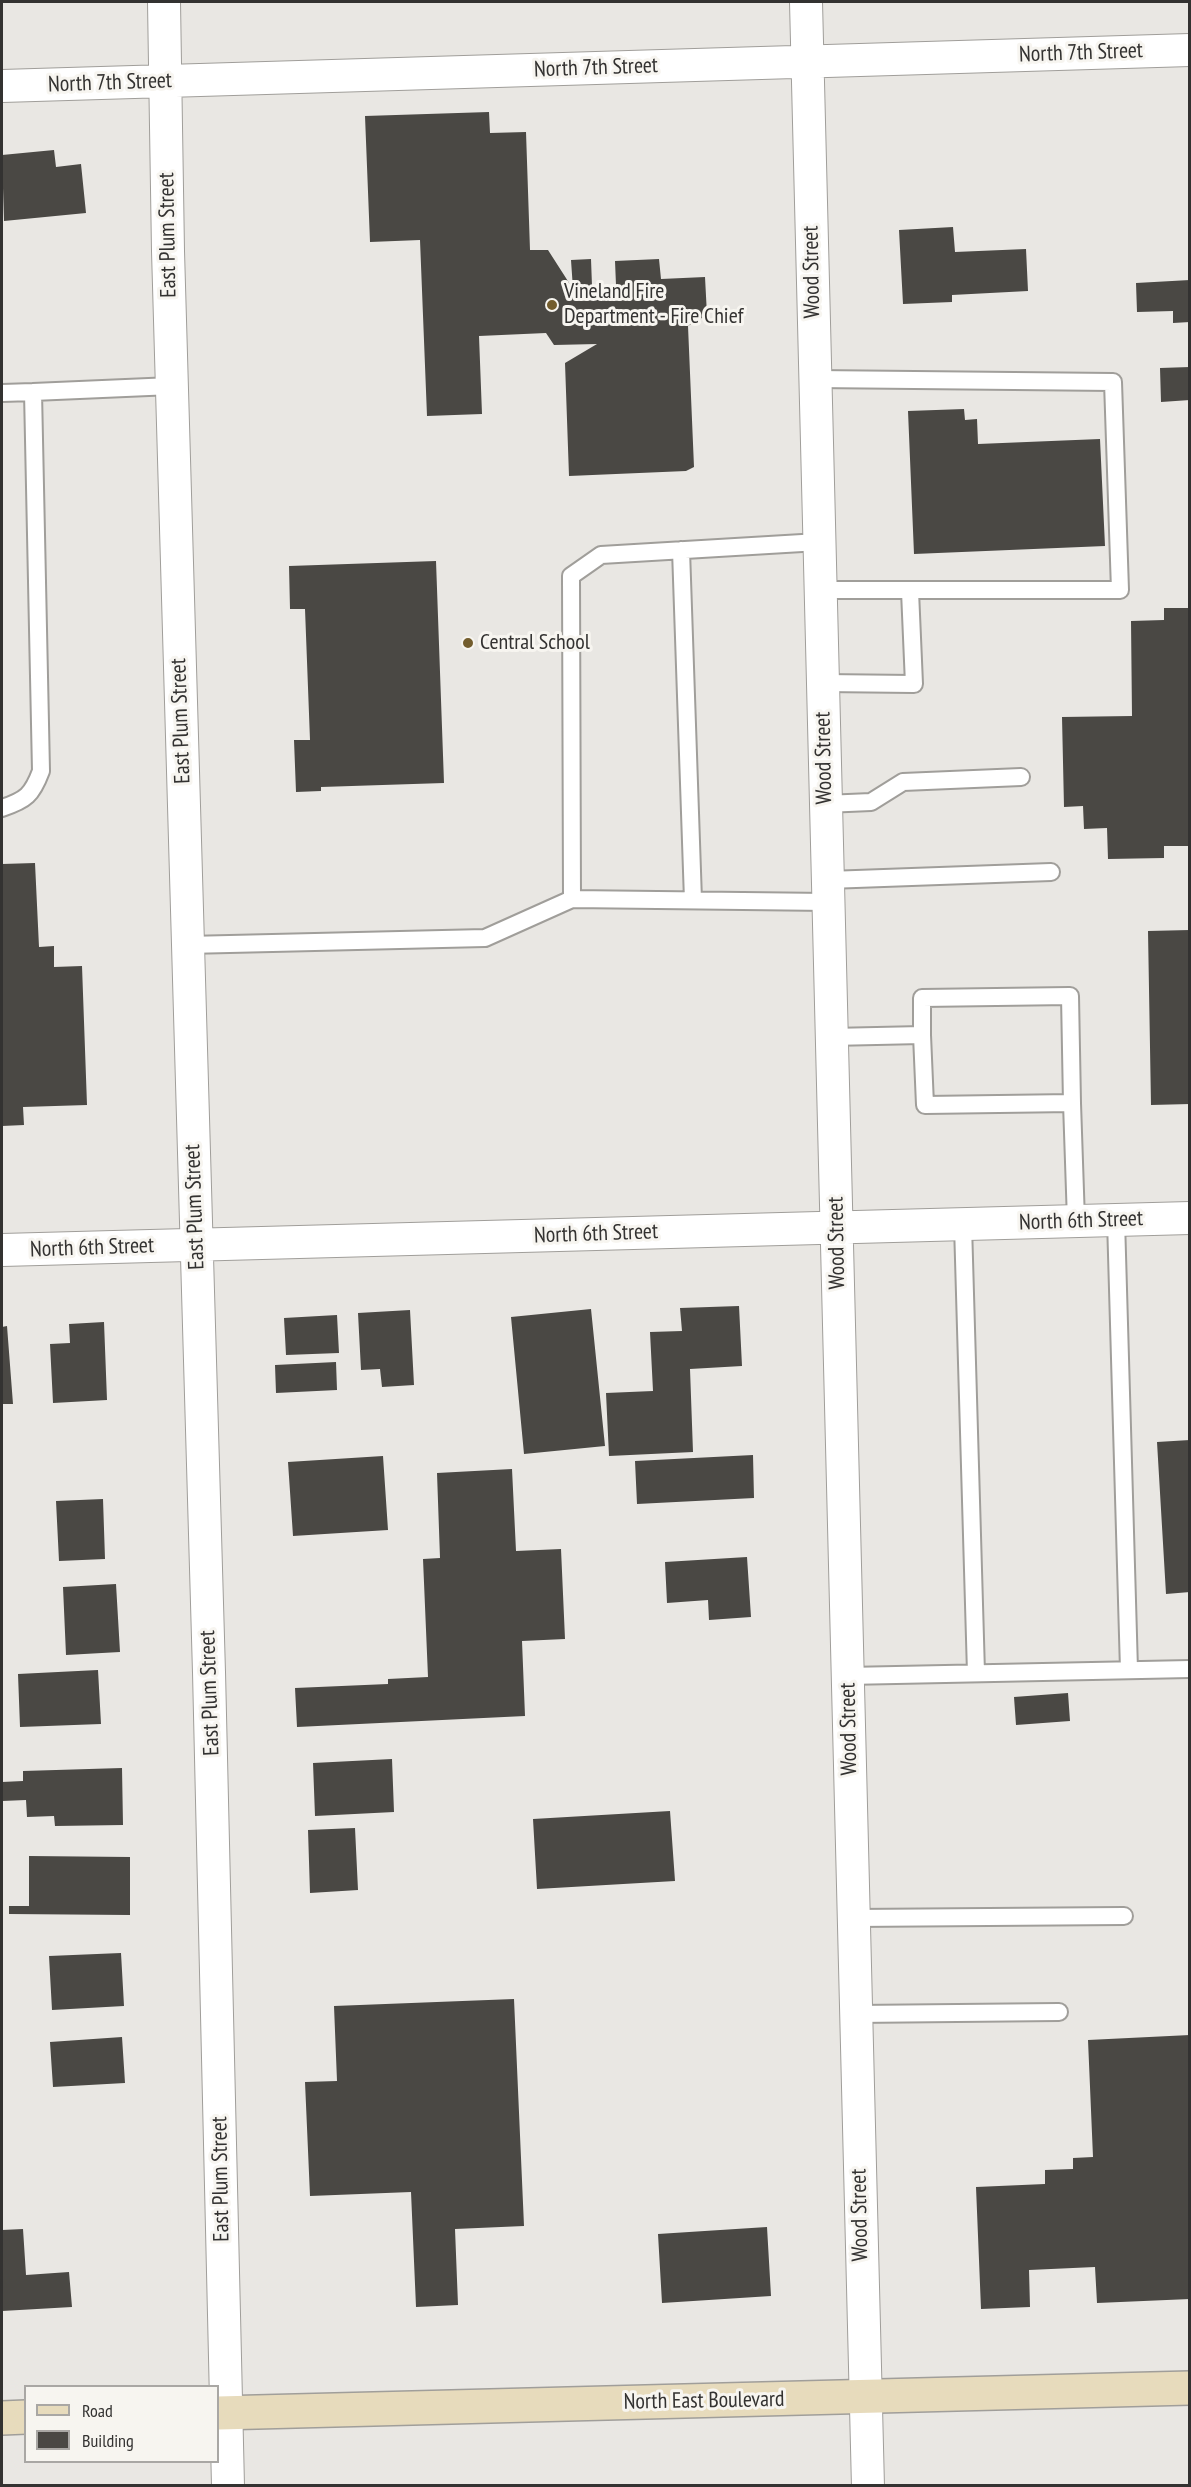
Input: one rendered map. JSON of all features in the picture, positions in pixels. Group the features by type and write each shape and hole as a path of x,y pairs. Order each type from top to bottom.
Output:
{"main road":[{"name":"North East Boulevard","path":"222,2412 1190,2388"},
{"path":"2,2418 24,2418"}],"street":[{"name":"East Plum Street","path":"164,2 187,945 209,1660 222,2412 228,2486"},
{"name":"Wood Street","path":"806,2 867,2486"},
{"name":"North 7th Street","path":"2,86 1190,50"},
{"name":"North 6th Street","path":"2,1250 1190,1218"}],"lane":[{"path":"814,379 1113,382 1120,590 820,590"},
{"path":"2,393 172,386"},
{"path":"2,808 20,802 34,789 42,771 33,392"},
{"path":"572,899 571,576 601,555 819,542"},
{"path":"681,549 693,900"},
{"path":"823,683 914,684 910,591"},
{"path":"825,804 871,802 903,782 1021,777"},
{"path":"187,945 485,938 572,899 693,900 1051,872"},
{"path":"1072,1103 925,1105 922,998 1070,996 1076,1221"},
{"path":"831,1036 922,1035"},
{"path":"1116,1220 1129,1670"},
{"path":"963,1225 976,1673"},
{"path":"847,1676 1190,1669"},
{"path":"853,1918 1124,1916"},
{"path":"855,2014 1059,2012"}],"building":[{"path":"489,112 490,133 526,132 530,250 548,250 573,289 571,260 591,259 592,286 616,285 615,261 659,259 661,279 705,277 707,315 688,326 694,467 686,471 569,476 565,363 597,344 554,345 546,333 479,336 482,414 427,416 420,240 370,242 365,116"},
{"path":"54,150 56,167 81,164 86,213 4,221 2,155"},
{"path":"953,227 955,252 1026,249 1028,291 952,295 952,302 903,304 899,230"},
{"path":"1190,280 1190,322 1173,323 1173,311 1137,312 1136,283"},
{"path":"1190,367 1190,400 1161,402 1160,368"},
{"path":"964,409 965,420 977,419 978,444 1100,439 1105,546 914,554 908,411"},
{"path":"436,561 444,783 321,787 321,791 296,792 294,740 310,740 305,609 290,609 289,566"},
{"path":"1164,608 1190,608 1190,846 1164,846 1164,858 1108,859 1107,828 1084,829 1083,806 1064,807 1062,717 1132,716 1131,621 1164,620"},
{"path":"35,863 39,947 54,946 54,967 82,966 87,1105 23,1107 24,1125 2,1126 2,864"},
{"path":"1190,930 1190,1104 1151,1105 1148,931"},
{"path":"739,1306 742,1366 690,1369 693,1452 609,1456 606,1393 653,1391 650,1332 682,1331 680,1308"},
{"path":"591,1309 605,1446 524,1454 511,1317"},
{"path":"410,1310 414,1385 382,1387 380,1369 361,1370 358,1313"},
{"path":"337,1315 339,1353 286,1355 284,1318"},
{"path":"104,1322 107,1400 53,1403 50,1344 70,1343 69,1324"},
{"path":"7,1326 13,1404 2,1404 2,1327"},
{"path":"336,1362 337,1390 276,1393 275,1365"},
{"path":"1190,1440 1190,1592 1166,1594 1157,1442"},
{"path":"753,1455 754,1498 637,1504 635,1461"},
{"path":"383,1456 388,1530 293,1536 288,1462"},
{"path":"512,1469 516,1551 561,1549 565,1639 522,1641 525,1716 297,1727 295,1688 388,1684 388,1679 428,1677 423,1559 440,1558 437,1473"},
{"path":"103,1499 105,1559 59,1561 56,1501"},
{"path":"747,1557 751,1617 709,1620 708,1600 667,1603 665,1562"},
{"path":"116,1584 120,1652 66,1655 63,1587"},
{"path":"98,1670 101,1724 20,1727 18,1674"},
{"path":"1068,1693 1070,1721 1016,1725 1014,1697"},
{"path":"392,1759 394,1812 315,1816 313,1763"},
{"path":"122,1768 123,1825 55,1826 54,1816 27,1817 26,1800 2,1801 2,1782 23,1781 23,1771"},
{"path":"670,1811 675,1881 537,1889 533,1819"},
{"path":"355,1828 358,1890 310,1893 308,1830"},
{"path":"29,1856 130,1857 130,1915 9,1914 9,1906 29,1906"},
{"path":"121,1953 124,2006 52,2010 49,1956"},
{"path":"514,1999 524,2226 455,2229 458,2305 416,2307 411,2192 310,2196 305,2082 337,2081 334,2006"},
{"path":"1190,2035 1190,2299 1097,2303 1095,2267 1029,2270 1030,2307 981,2309 976,2187 1045,2184 1045,2170 1073,2169 1073,2158 1093,2157 1088,2040"},
{"path":"122,2037 125,2083 53,2087 50,2042"},
{"path":"767,2227 771,2296 662,2303 658,2234"},
{"path":"23,2229 26,2275 69,2272 72,2307 2,2311 2,2230"}],"place":[{"name":"Vineland Fire Department - Fire Chief","path":"552,305"},
{"name":"Central School","path":"468,643"}]}
